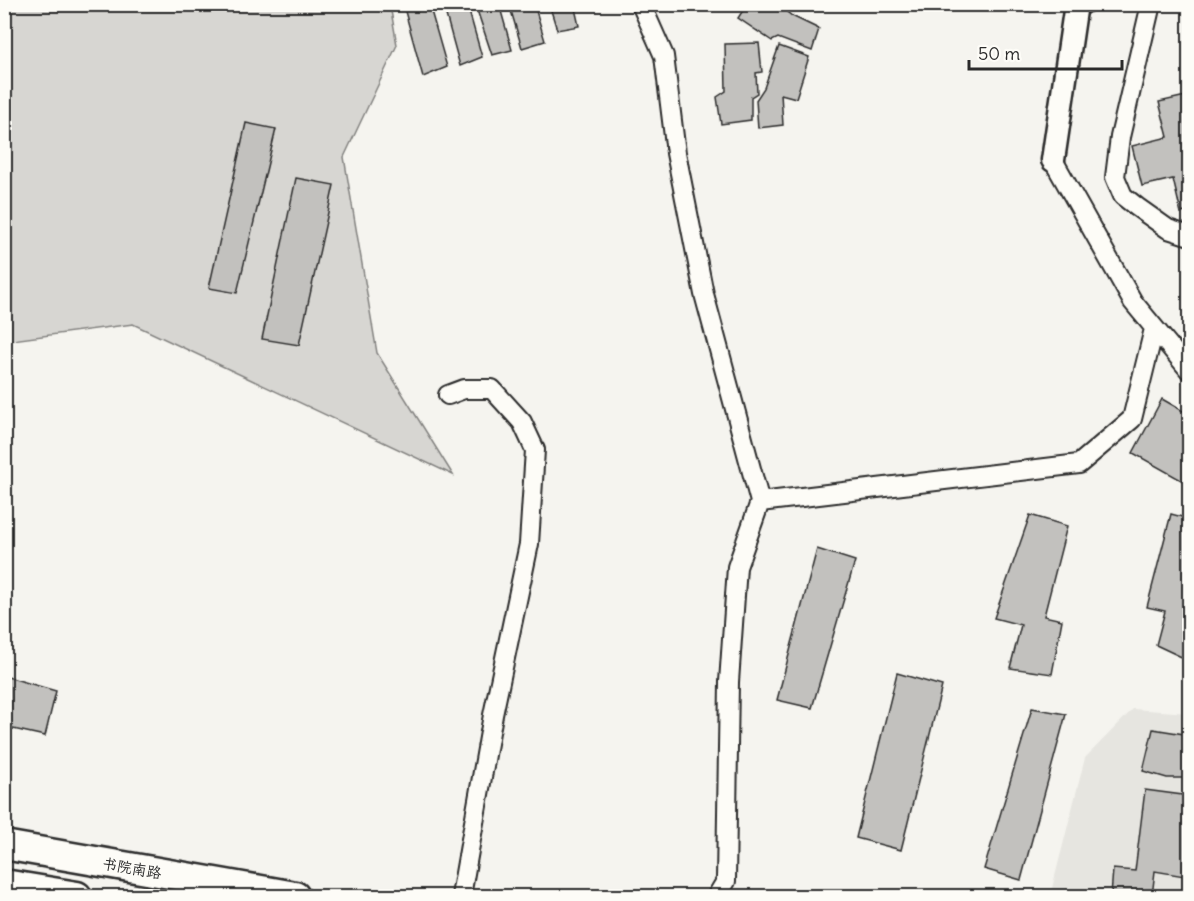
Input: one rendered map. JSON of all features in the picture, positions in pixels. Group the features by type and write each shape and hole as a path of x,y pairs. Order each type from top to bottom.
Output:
{"main road":[{"name":"书院南路","path":"4,845 295,897"},
{"path":"4,884 77,897"}],"street":[{"path":"641,4 664,56 676,153 704,294 760,502 736,567 729,682 726,881 717,897"},
{"path":"1076,4 1053,160 1133,302 1190,371"},
{"path":"1151,4 1120,137 1115,177 1123,196 1168,229 1190,236"},
{"path":"760,502 1079,464 1132,419 1155,329"},
{"path":"448,395 464,389 492,389 522,422 535,450 529,544 493,715 461,897"}],"shaded area":[{"path":"4,5 390,5 397,45 344,157 377,353 453,475 133,324 5,341"},
{"path":"1133,709 1189,713 1189,896 1050,896 1085,758"}],"building":[{"path":"403,4 429,4 447,67 423,77"},
{"path":"443,4 467,4 482,57 460,66"},
{"path":"475,4 499,4 512,50 492,55"},
{"path":"509,4 534,4 545,41 522,48"},
{"path":"549,4 574,4 579,26 557,30"},
{"path":"747,4 777,4 792,16 819,29 812,51 778,38 772,41 738,18"},
{"path":"1070,4 1096,4 1095,9 1088,14 1069,11"},
{"path":"759,43 762,72 756,73 757,93 751,97 751,120 721,124 717,97 726,91 725,44"},
{"path":"779,46 809,57 796,98 781,94 783,125 758,128 756,100 764,88"},
{"path":"1190,95 1190,211 1181,213 1173,179 1142,186 1132,146 1168,137 1159,102"},
{"path":"246,123 276,129 237,293 209,288"},
{"path":"296,178 334,185 299,345 262,339"},
{"path":"1162,399 1190,415 1190,485 1133,453"},
{"path":"1171,514 1190,519 1190,593 1183,620 1190,621 1190,661 1156,645 1165,611 1147,607"},
{"path":"1030,515 1067,526 1044,616 1062,620 1052,674 1010,668 1021,625 994,618"},
{"path":"817,549 855,561 812,708 777,700"},
{"path":"897,673 942,686 901,850 856,838"},
{"path":"4,676 56,691 45,736 4,727"},
{"path":"1032,708 1066,714 1021,880 984,869"},
{"path":"1153,729 1190,735 1190,778 1167,778 1143,771"},
{"path":"1145,790 1190,796 1190,896 1183,896 1185,876 1155,871 1152,896 1111,896 1113,869 1135,871"}]}
